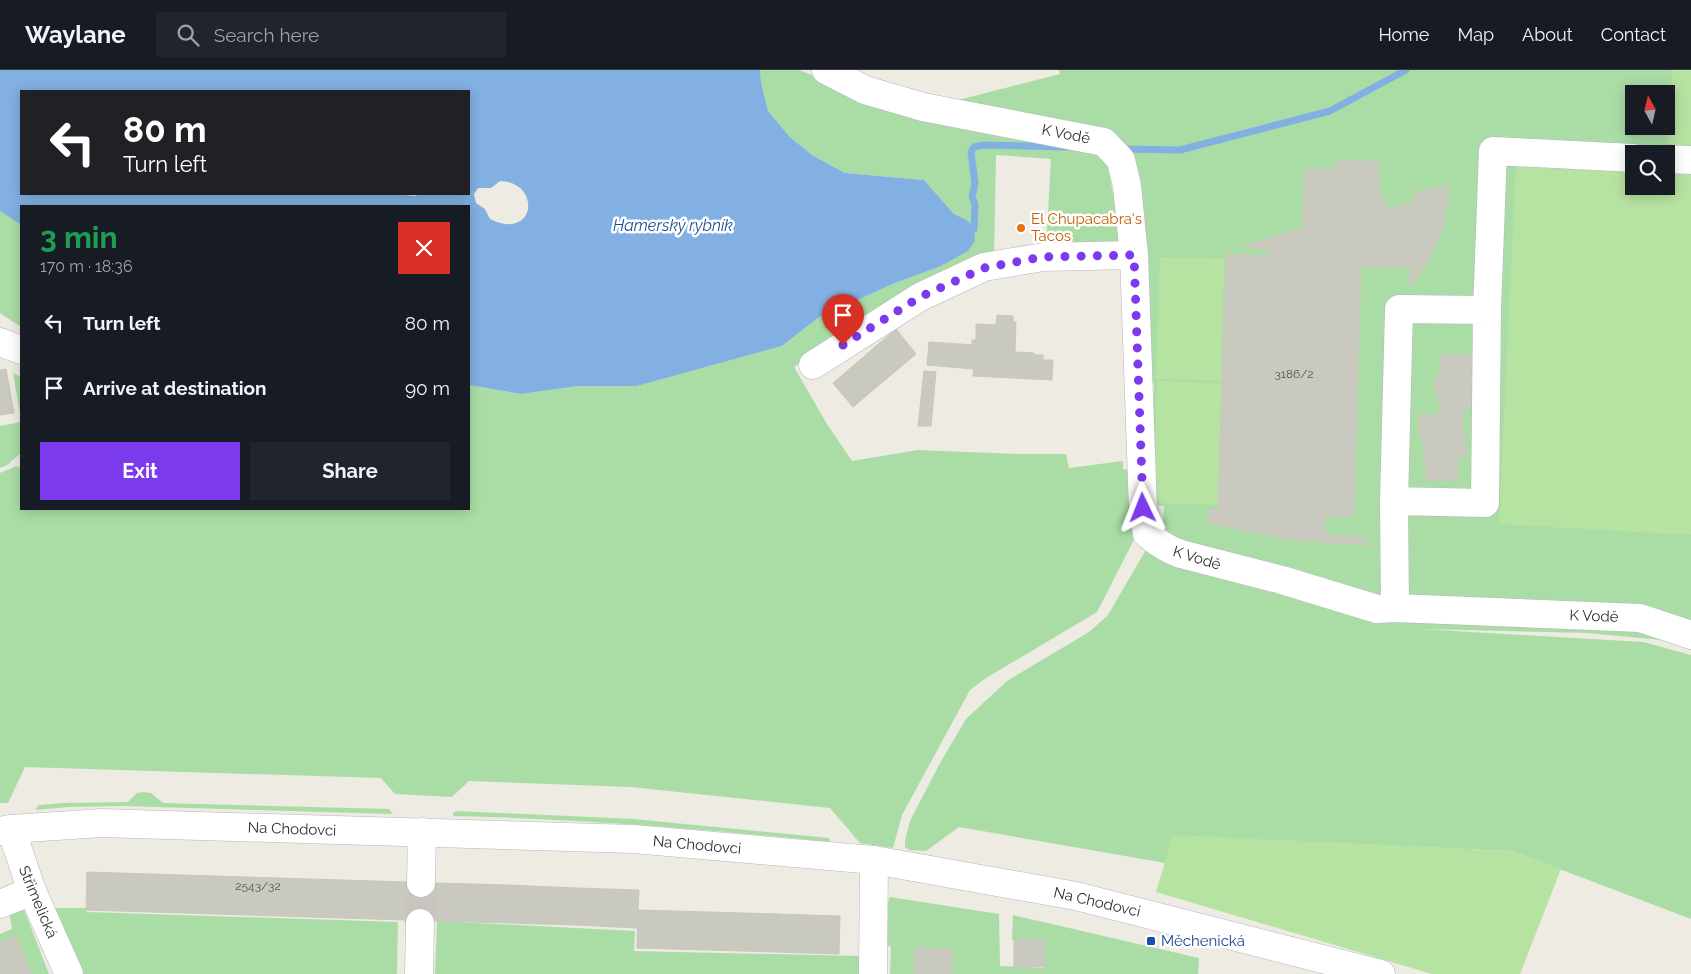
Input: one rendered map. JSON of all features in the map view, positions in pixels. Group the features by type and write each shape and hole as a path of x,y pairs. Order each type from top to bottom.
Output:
{"street":[{"name":"K Vodě","path":"826,70 866,90 922,107 1112,151 1126,186 1134,255 1143,508 1147,534 1158,544 1181,554 1282,580 1377,609 1395,608 1640,618 1691,635"},
{"path":"1394,501 1485,503 1487,310 1493,151 1625,158"},
{"path":"1675,159 1691,160"},
{"path":"813,365 920,297 984,268 1042,257 1134,255"},
{"path":"1395,608 1394,501 1399,309 1487,310"},
{"path":"0,342 20,350"},
{"name":"Na Chodovci","path":"5,830 102,823 422,832 634,840 874,860 1083,898 1381,974"},
{"name":"Střimelická","path":"5,830 69,974"},
{"path":"421,883 422,832"},
{"path":"873,974 874,860"},
{"path":"0,904 32,891"},
{"path":"419,974 420,923"}],"green space":[{"path":"760,70 799,70 839,86 1101,152 1107,162 1123,246 1046,249 1051,159 996,155 994,259 909,297 794,367 827,424 852,461 918,450 1066,454 1069,468 1123,461 1123,469 1137,470 1140,528 1097,612 986,678 970,690 902,815 893,848 860,843 830,808 631,787 469,781 452,797 395,794 381,778 25,767 8,803 0,803 0,473 16,466 20,468 20,510 470,510 470,385 521,394 578,386 637,386 782,346 818,318 895,283 939,267 967,220 954,214 924,180 845,173 812,155 790,137 768,111"},
{"path":"1059,70 1691,70 1691,650 1661,640 1587,633 1420,629 1643,642 1691,655 1691,919 1512,851 1173,836 1165,863 959,827 926,851 909,850 905,847 910,821 940,763 966,719 1007,681 1089,632 1108,615 1147,548 1163,526 1164,506 1151,504 1154,384 1145,383 1149,260 1131,168 1104,136 958,100 1060,74"},
{"path":"1672,70 1691,70 1691,148 1667,145 1668,135 1675,135 1675,85 1671,85"},
{"path":"1516,165 1625,171 1625,195 1675,195 1675,173 1691,174 1691,535 1499,524"},
{"path":"0,211 20,224 20,326 0,313"},
{"path":"1160,257 1224,259 1221,381 1156,379"},
{"path":"13,373 20,376 20,413"},
{"path":"1157,381 1222,383 1218,505 1154,503"},
{"path":"20,422 20,454 7,465 0,468 0,426"},
{"path":"137,793 151,793 163,803 389,809 393,814 123,806 35,810 39,805 128,802"},
{"path":"456,811 634,819 829,838 830,842 642,825 453,816 453,813"},
{"path":"1173,835 1512,851 1561,869 1520,974 1432,974 1156,892"},
{"path":"890,897 999,914 1000,966 1045,967 1044,941 1012,940 1013,915 1199,958 1198,974 952,974 952,949 915,948 914,974 890,974 891,947 887,945 888,903"},
{"path":"23,907 49,974 31,974 16,936 0,942 0,934 12,929 10,917 12,912"},
{"path":"56,908 86,908 87,912 398,922 397,974 75,974 52,910"},
{"path":"437,921 635,931 634,951 859,956 859,974 435,974"}],"water":[{"name":"Hamerský rybník","path":"0,70 760,70 768,111 790,137 812,155 845,173 924,180 954,214 967,220 974,229 975,241 968,251 939,267 895,283 818,318 782,346 637,386 578,386 521,394 470,385 470,205 20,205 20,224 0,211","holes":["500,181 514,184 523,191 528,209 524,217 517,223 505,224 490,219 485,209 476,203 474,194 478,188 491,188"]}],"building":[{"path":"1337,159 1379,162 1379,186 1387,207 1303,226 1304,170 1336,169"},
{"path":"1450,185 1443,226 1428,261 1411,287 1407,273 1412,274 1412,268 1361,266 1354,515 1324,518 1326,535 1363,537 1362,543 1372,543 1372,545 1281,538 1208,523 1209,509 1218,509 1226,254 1268,256 1269,251 1242,246 1305,227 1414,202 1415,192"},
{"path":"997,315 1013,316 1013,322 1016,322 1015,352 1034,353 1034,355 1043,355 1043,360 1053,360 1052,380 973,376 975,345 972,344 972,340 976,340 976,324 996,325"},
{"path":"896,329 916,354 853,407 833,383"},
{"path":"929,342 975,345 973,369 927,365"},
{"path":"1441,355 1472,355 1471,376 1480,376 1474,408 1463,408 1462,435 1466,435 1466,457 1458,457 1457,481 1426,480 1426,457 1423,456 1423,437 1419,436 1419,414 1439,415 1440,396 1435,396 1436,374 1440,374"},
{"path":"6,369 14,413 0,415 0,370"},
{"path":"924,371 936,372 931,426 918,426"},
{"path":"87,872 405,882 405,920 86,910"},
{"path":"405,882 436,883 435,921 405,922"},
{"path":"436,883 507,885 507,923 435,921"},
{"path":"507,885 577,888 576,925 507,923"},
{"path":"577,888 639,890 637,928 576,925"},
{"path":"638,910 708,912 707,950 637,948"},
{"path":"708,912 777,914 776,952 707,950"},
{"path":"777,914 840,916 839,954 776,952"},
{"path":"16,936 31,974 0,974 0,942"},
{"path":"1015,940 1044,940 1045,967 1014,967"},
{"path":"915,948 952,949 952,974 914,974"}],"waterway":[{"path":"1122,149 1180,150 1330,111 1406,70"},
{"path":"966,229 974,229 975,205 972,196 975,184 971,152 974,147 984,145 1066,147"}],"tunnel":[{"path":"420,923 421,883"}],"place":[{"name":"El Chupacabra's Tacos","path":"1021,228"},
{"name":"Měchenická","path":"1151,941"}],"route":[{"path":"843,345 920,297 984,268 1042,257 1134,255 1143,508"}]}
